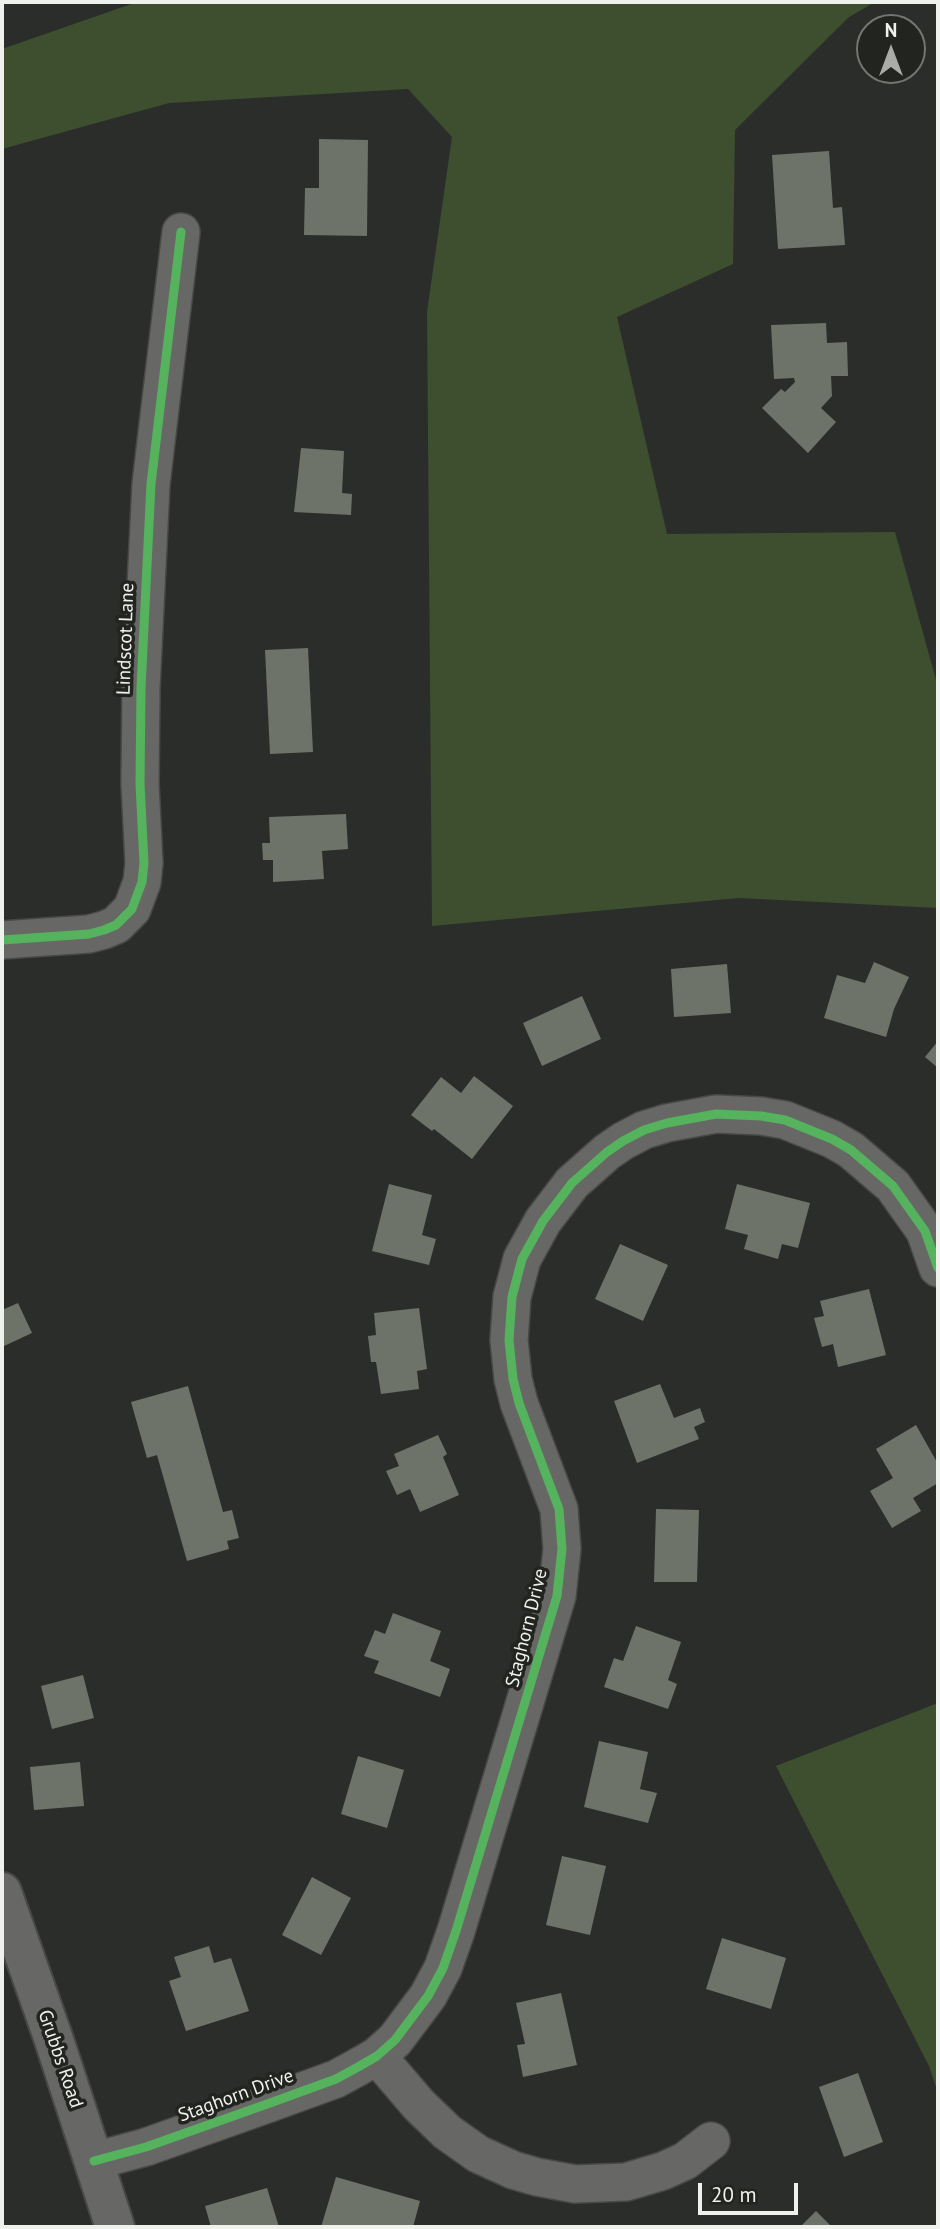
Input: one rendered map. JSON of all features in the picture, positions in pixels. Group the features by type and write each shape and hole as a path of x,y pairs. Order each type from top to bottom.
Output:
{"street":[{"name":"Lindscot Lane","path":"2,940 89,934 116,925 132,909 142,881 141,688 151,484 181,232"},
{"name":"Staghorn Drive","path":"94,2161 146,2147 335,2079 377,2056 410,2022 443,1968 557,1596 562,1549 559,1509 519,1403 513,1379 509,1340 512,1297 522,1259 557,1201 572,1183 607,1152 644,1130 716,1114 785,1120 821,1134 851,1150 893,1186 925,1231 938,1268"},
{"name":"Grubbs Road","path":"2,1892 50,2027 115,2227"},
{"path":"377,2056 413,2099 447,2132 478,2154 537,2178 575,2184 625,2182 663,2171 685,2161 711,2141"}],"green space":[{"path":"137,2 875,2 849,17 735,130 733,264 617,317 667,534 895,532 938,687 938,908 739,898 432,926 427,312 452,137 408,89 169,103 2,149 2,49"},
{"path":"938,1703 938,2093 929,2066 776,1766"}],"building":[{"path":"319,139 368,140 367,236 304,235 305,188 319,188"},
{"path":"829,151 833,208 842,207 845,245 778,249 772,155"},
{"path":"826,323 827,343 847,342 848,376 831,376 832,396 821,408 836,422 808,453 762,408 781,389 785,392 795,382 794,378 774,379 771,325"},
{"path":"301,448 344,451 342,493 352,494 351,515 294,512"},
{"path":"308,648 313,752 270,754 265,650"},
{"path":"346,814 348,849 322,851 324,879 273,882 273,860 263,860 262,843 270,843 269,817"},
{"path":"874,962 909,977 894,1009 886,1037 824,1018 837,975 865,983"},
{"path":"727,964 731,1013 674,1017 671,969"},
{"path":"582,996 601,1039 542,1066 523,1023"},
{"path":"938,1041 938,1068 925,1057"},
{"path":"474,1076 513,1106 472,1159 434,1129 432,1131 411,1115 441,1077 461,1093"},
{"path":"389,1184 432,1195 422,1235 436,1239 429,1265 372,1251"},
{"path":"737,1184 810,1203 798,1248 782,1244 778,1259 744,1249 748,1235 725,1229"},
{"path":"620,1244 668,1265 643,1321 595,1299"},
{"path":"869,1289 886,1355 838,1367 833,1344 822,1347 814,1318 824,1316 820,1301"},
{"path":"18,1303 32,1333 2,1347 2,1310"},
{"path":"419,1308 427,1369 417,1371 419,1389 381,1394 376,1362 371,1362 368,1336 376,1335 374,1313"},
{"path":"660,1384 674,1418 700,1408 705,1422 694,1427 699,1439 637,1463 614,1401"},
{"path":"188,1386 223,1512 232,1510 239,1538 227,1541 229,1549 187,1561 157,1455 147,1458 131,1402"},
{"path":"916,1425 938,1464 938,1483 913,1498 921,1511 892,1528 870,1491 893,1478 876,1449"},
{"path":"438,1435 447,1454 443,1457 459,1495 420,1512 410,1489 397,1495 386,1471 399,1466 394,1454"},
{"path":"656,1509 699,1510 697,1582 654,1582"},
{"path":"393,1613 441,1631 430,1661 450,1669 440,1697 374,1673 379,1661 364,1656 375,1630 385,1634"},
{"path":"636,1626 681,1642 668,1680 677,1684 668,1709 604,1687 614,1658 623,1661"},
{"path":"83,1675 94,1718 52,1729 41,1686"},
{"path":"599,1741 648,1752 640,1789 657,1793 648,1823 584,1807"},
{"path":"358,1756 404,1770 387,1828 341,1814"},
{"path":"80,1762 84,1806 34,1810 30,1767"},
{"path":"562,1856 606,1866 590,1935 546,1925"},
{"path":"312,1877 351,1898 321,1955 282,1935"},
{"path":"722,1938 786,1958 771,2009 706,1989"},
{"path":"209,1946 214,1963 231,1958 249,2011 186,2031 169,1981 181,1977 174,1957"},
{"path":"561,1993 577,2065 523,2077 517,2045 525,2044 516,2003"},
{"path":"858,2073 883,2142 844,2157 819,2087"},
{"path":"336,2177 420,2201 413,2227 321,2227"},
{"path":"267,2188 279,2227 211,2227 205,2206"},
{"path":"816,2211 832,2227 800,2227"}],"cycle path":[{"path":"2,940 89,934 104,930 116,925 132,909 142,882 141,688 151,484 181,232"},
{"path":"94,2161 146,2147 270,2103 336,2079 358,2067 377,2056 395,2040 428,1996 443,1968 557,1596 562,1549 559,1509 519,1403 513,1379 509,1340 512,1297 522,1259 543,1221 572,1183 623,1141 644,1130 667,1123 716,1114 785,1120 832,1139 851,1150 893,1186 925,1231 938,1268"}]}
